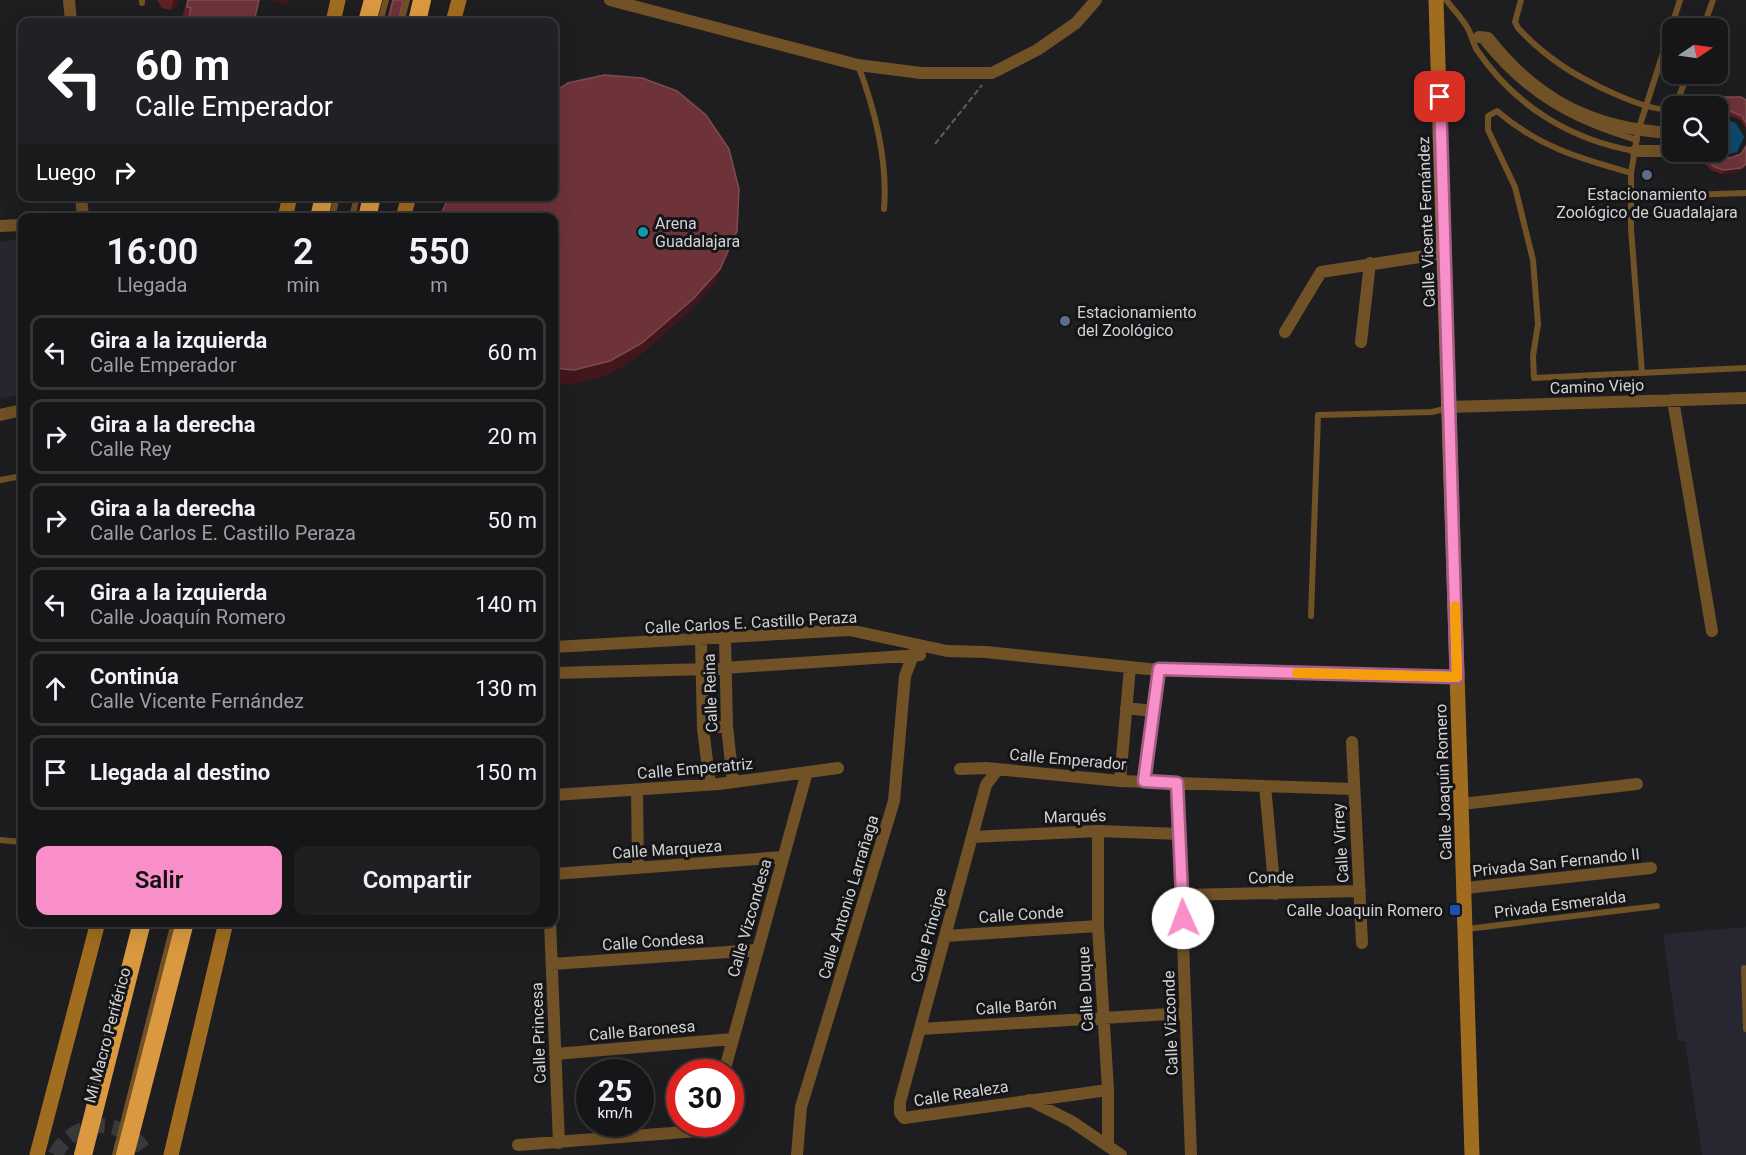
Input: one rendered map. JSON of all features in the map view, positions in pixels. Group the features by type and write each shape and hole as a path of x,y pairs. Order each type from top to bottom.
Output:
{"highway":[{"path":"369,18 373,0"},
{"path":"418,18 422,0"},
{"path":"421,18 422,0"},
{"path":"83,1155 141,927"},
{"path":"125,1155 184,927"}],"street":[{"path":"69,0 71,18"},
{"path":"334,18 338,0"},
{"path":"454,18 459,0"},
{"path":"610,0 858,64 921,73 992,73 1037,50 1076,23 1096,0"},
{"name":"Calle Vicente Fernández","path":"1436,0 1449,407"},
{"path":"1479,37 1488,38 1516,70 1555,101 1636,141 1662,148"},
{"path":"1636,141 1662,135"},
{"path":"0,226 18,225"},
{"path":"1285,332 1321,272 1370,263 1445,254"},
{"path":"1361,342 1370,263"},
{"name":"Camino Viejo","path":"1449,407 1746,398"},
{"path":"1673,400 1712,631"},
{"name":"Calle Joaquín Romero","path":"1449,407 1473,1155"},
{"path":"0,415 18,411"},
{"name":"Calle Carlos E. Castillo Peraza","path":"558,647 701,641 849,630 885,636 915,651"},
{"name":"Calle Reina","path":"725,638 727,726 734,782"},
{"name":"Calle Reina","path":"701,641 703,729 710,784"},
{"name":"Calle Carlos E. Castillo Peraza","path":"558,673 725,668 915,651 947,651 986,652 1159,669 1457,677"},
{"name":"Calle Antonio Larrañaga","path":"797,1155 801,1107 894,801 904,676 915,651"},
{"path":"1120,781 1130,667"},
{"path":"1144,781 1159,669"},
{"path":"1126,708 1153,711"},
{"path":"703,729 727,726"},
{"name":"Calle Virrey","path":"1352,742 1362,943"},
{"name":"Calle Emperatriz","path":"558,795 734,782 838,768"},
{"name":"Calle Emperador","path":"960,769 998,769 1120,781 1353,789"},
{"name":"Calle Príncipe","path":"900,1113 920,1029 986,785 998,769"},
{"name":"Calle Vizcondesa","path":"728,1059 807,772"},
{"name":"Calle Vizconde","path":"1177,783 1191,1155"},
{"path":"1462,804 1637,784"},
{"path":"1265,786 1275,894"},
{"path":"637,790 638,868"},
{"name":"Marqués","path":"972,837 1098,831 1179,834"},
{"name":"Calle Duque","path":"1098,831 1098,926 1108,1090 1108,1146"},
{"name":"Calle Marqueza","path":"558,874 783,857"},
{"name":"Privada San Fernando II","path":"1466,888 1651,868"},
{"name":"Conde","path":"1183,895 1360,891"},
{"name":"Calle Conde","path":"945,936 1098,926"},
{"path":"37,1155 97,927"},
{"path":"171,1155 225,927"},
{"name":"Calle Princesa","path":"550,927 559,1143"},
{"name":"Calle Condesa","path":"552,964 757,950"},
{"name":"Calle Barón","path":"920,1029 1186,1013"},
{"name":"Calle Baronesa","path":"555,1054 733,1039"},
{"name":"Calle Realeza","path":"900,1113 904,1118 1108,1090"},
{"name":"Calle Realeza","path":"1029,1100 1071,1121 1121,1155"},
{"path":"518,1144 559,1143 666,1132"}],"lane":[{"path":"381,18 386,0"},
{"path":"402,18 407,0"},
{"path":"1446,0 1468,29 1476,48 1500,80 1533,110 1576,135 1611,147 1636,141"},
{"path":"1521,0 1515,22 1537,47 1586,81 1647,106 1662,109"},
{"path":"1642,374 1630,173 1636,141 1680,0"},
{"path":"1707,18 1713,0"},
{"path":"1468,29 1479,37"},
{"path":"858,64 870,95 886,181 884,209"},
{"path":"1630,173 1584,161 1538,142 1497,111 1488,116 1488,130 1506,165 1520,202 1533,260 1537,293 1534,378 1746,368"},
{"path":"1631,197 1746,193"},
{"path":"1311,616 1318,415 1432,412 1449,407"},
{"path":"0,480 18,477"},
{"path":"0,840 18,842"},
{"name":"Privada Esmeralda","path":"1467,929 1657,906"},
{"path":"115,1155 173,927"},
{"name":"Mi Macro Periférico","path":"89,1155 145,945"},
{"path":"1744,968 1746,1029"}],"path":[{"path":"935,144 992,73"}],"shaded area":[{"path":"18,240 18,395 0,399 0,242"},
{"path":"1746,927 1746,1155 1702,1155 1685,1041 1678,1041 1663,934"}],"water":[{"path":"1728,121 1736,123 1744,137 1737,152 1728,154"}],"building":[{"path":"188,0 259,0 255,18 189,18 191,8 187,7"},
{"path":"393,0 403,0 399,18 389,18"},
{"name":"Arena Guadalajara","path":"604,75 642,78 677,91 706,115 729,149 739,189 737,231 720,269 693,299 642,343 610,361 574,370 558,368 558,213 442,213 447,201 558,201 558,89 568,83"},
{"path":"1728,97 1741,97 1746,100 1746,123 1742,116 1728,112"},
{"path":"1746,146 1746,164 1741,168 1724,170 1709,162 1728,162 1728,158 1741,154"}],"tunnel":[{"path":"55,1155 64,1142 75,1133 101,1126 127,1133 138,1142 147,1155"}],"slow traffic":[{"path":"1297,673 1457,677 1455,606"}],"place":[{"name":"Estacionamiento Zoológico de Guadalajara","path":"1647,175"},
{"name":"Arena Guadalajara","path":"643,232"},
{"name":"Estacionamiento del Zoológico","path":"1065,321"},
{"name":"Calle Joaquin Romero","path":"1455,910"}],"route":[{"path":"1183,918 1177,783 1144,781 1159,669 1457,677 1440,97"}]}
